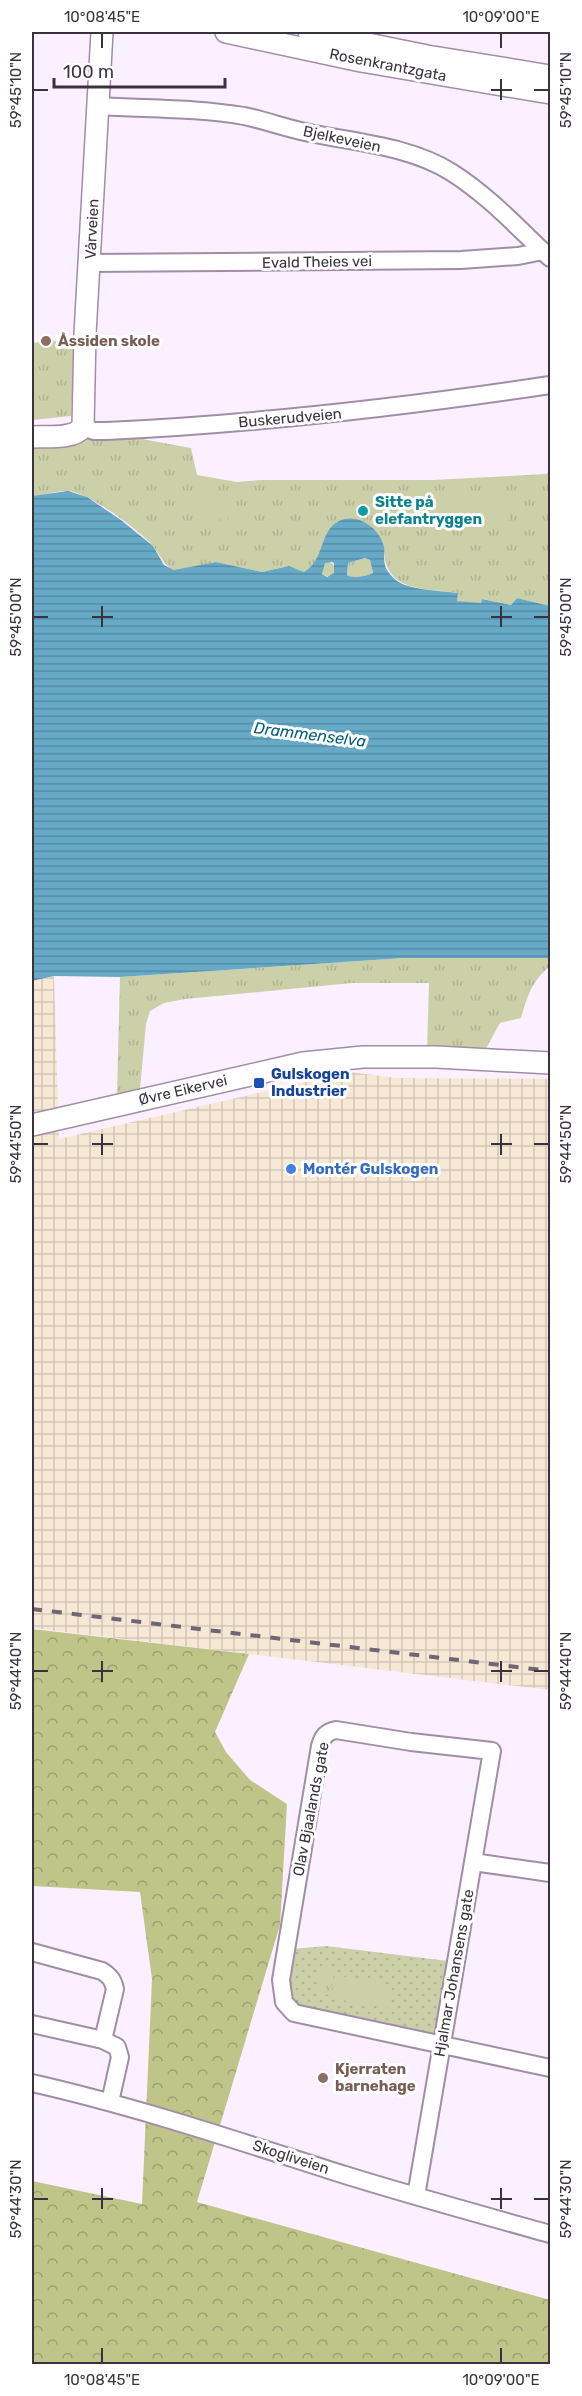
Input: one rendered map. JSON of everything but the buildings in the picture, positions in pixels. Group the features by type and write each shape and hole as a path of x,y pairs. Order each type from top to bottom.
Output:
{"main road":[{"name":"Vårveien","path":"83,427 85,334 102,32"},
{"name":"Rosenkrantzgata","path":"226,32 372,63 550,93"},
{"name":"Rosenkrantzgata","path":"309,32 428,56 550,76"},
{"name":"Buskerudveien","path":"32,437 70,435 78,433 83,427"},
{"name":"Øvre Eikervei","path":"32,1125 303,1063 363,1057 436,1057 550,1063"}],"street":[{"name":"Bjelkeveien","path":"99,106 201,111 246,117 312,134 377,145 418,157 449,171 477,191 502,211 547,255"},
{"name":"Evald Theies vei","path":"90,263 461,260 547,255"},
{"name":"Buskerudveien","path":"83,427 93,431 293,418 355,412 550,385"},
{"name":"Olav Bjaalands gate","path":"441,2046 294,2013 284,2002 280,1980 322,1737 336,1730 411,1742 492,1751"},
{"name":"Hjalmar Johansens gate","path":"416,2196 492,1751"},
{"path":"473,1862 550,1873"},
{"path":"32,1952 102,1971 109,1976 115,1989 103,2040"},
{"path":"32,2024 103,2040 117,2047 120,2056 110,2102"},
{"path":"441,2046 550,2068"},
{"name":"Skogliveien","path":"32,2083 110,2102 416,2196 550,2234"}],"shaded area":[{"path":"54,976 59,1139 349,1072 397,1078 550,1079 550,1690 32,1628 32,981"}],"green space":[{"path":"75,342 71,416 32,420 32,343"},
{"path":"103,436 131,437 191,448 197,475 237,482 433,480 546,474 550,470 550,606 517,598 511,605 482,599 481,604 457,601 458,593 408,585 391,573 386,562 384,548 337,522 315,562 304,572 289,566 262,572 216,562 174,571 137,531 114,513 89,498 68,491 32,496 32,441 80,440"},
{"path":"506,490 510,520 438,531 434,500"},
{"path":"201,492 233,505 226,522 194,509"},
{"path":"365,558 370,560 373,573 356,577 347,575 348,563"},
{"path":"325,562 331,562 335,569 331,576 325,576 321,572 321,566"},
{"path":"404,958 550,958 550,966 534,983 521,1018 500,1023 484,1052 427,1050 429,983 352,983 164,1003 150,1011 146,1024 140,1089 117,1094 120,977"},
{"path":"32,1629 249,1654 215,1732 226,1752 250,1780 287,1804 280,1925 197,2202 550,2300 550,2364 32,2364 32,2181 142,2204 152,1979 140,1892 32,1886"},
{"path":"326,1946 448,1961 437,2032 432,2038 294,2007 285,1978 291,1949"},
{"path":"321,1968 335,1971 329,1995 315,1992"},
{"path":"335,1975 392,1985 388,2008 331,1998"}],"water":[{"name":"Drammenselva","path":"68,491 87,497 121,520 153,546 164,565 174,570 216,562 262,572 289,566 304,572 316,560 333,526 346,519 360,520 367,523 378,534 384,547 384,563 387,570 404,585 458,593 457,601 481,603 482,599 511,605 517,598 550,606 550,958 404,958 120,977 54,976 32,981 32,496","holes":["365,558 370,560 373,573 356,577 347,575 348,563","332,562 334,573 327,577 322,574 325,563"]}],"railway":[{"path":"32,1609 550,1671"}],"place":[{"name":"Åssiden skole","path":"46,341"},
{"name":"Sitte på elefantryggen","path":"363,511"},
{"name":"Gulskogen Industrier","path":"259,1083"},
{"name":"Montér Gulskogen","path":"291,1169"},
{"name":"Kjerraten barnehage","path":"323,2078"}]}
